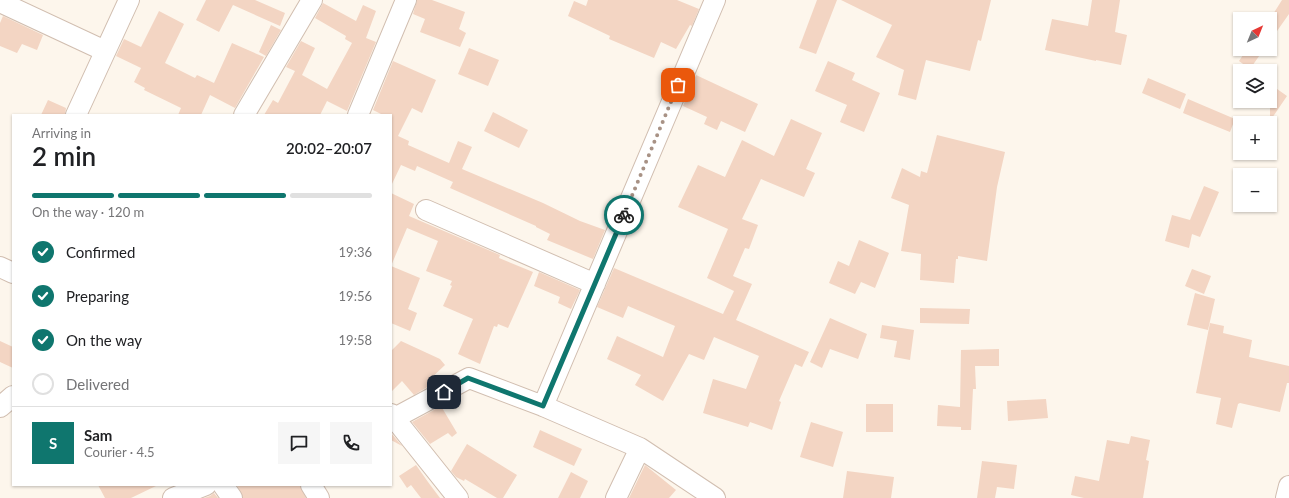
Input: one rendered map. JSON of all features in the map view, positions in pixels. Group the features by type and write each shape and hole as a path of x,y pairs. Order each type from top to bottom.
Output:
{"street":[{"path":"76,114 129,0"},
{"path":"245,114 312,0"},
{"path":"358,114 406,0"},
{"path":"543,406 714,0"},
{"path":"0,2 105,51"},
{"path":"426,210 595,284"},
{"path":"0,267 12,273"},
{"path":"458,498 392,418 468,378 543,406 640,448 715,498"},
{"path":"0,407 12,397"},
{"path":"616,498 640,448"},
{"path":"173,498 203,486"},
{"path":"224,486 232,498"},
{"path":"312,486 319,498"},
{"path":"1286,498 1289,486"}],"building":[{"path":"206,0 255,0 285,13 280,26 233,5 219,32 196,20"},
{"path":"417,0 432,0 465,12 459,29 466,33 460,47 420,32 425,19 413,14"},
{"path":"588,0 677,0 699,9 692,26 690,25 676,49 661,42 654,58 609,39 610,36 568,16 574,1 586,6"},
{"path":"817,0 837,0 816,54 799,48"},
{"path":"841,0 991,0 981,41 978,40 970,71 926,60 916,100 898,95 904,70 876,57 892,25"},
{"path":"1092,0 1120,0 1115,32 1127,35 1121,65 1045,50 1052,19 1088,26"},
{"path":"1282,0 1289,0 1289,14 1277,31 1277,12 1274,12"},
{"path":"323,3 356,21 363,5 376,11 366,38 376,42 347,111 327,101 320,114 265,114 273,100 278,103 295,71 286,67 301,41 315,48 302,75 327,89 352,43 345,39 346,36 315,18"},
{"path":"159,11 184,24 165,63 195,78 197,75 214,83 232,43 264,57 235,108 210,95 201,114 178,114 181,108 144,90 145,88 134,82 141,68 116,56 124,39 141,47"},
{"path":"3,16 43,35 37,50 22,44 17,53 0,46 0,23"},
{"path":"271,25 281,30 266,56 259,52"},
{"path":"469,48 499,60 488,86 458,74"},
{"path":"1242,56 1259,56 1254,64 1243,64 1239,61"},
{"path":"393,61 436,80 422,113 412,108 398,136 409,141 408,145 449,163 458,141 472,147 462,169 543,203 580,221 605,230 593,259 547,240 550,234 536,226 450,188 453,182 417,166 415,171 401,165 392,184 392,114 381,114 373,110"},
{"path":"828,61 855,73 852,80 880,93 864,132 840,122 847,105 815,91"},
{"path":"696,75 758,104 745,132 721,121 717,130 704,124 707,117 683,106"},
{"path":"1148,78 1186,94 1180,109 1142,93"},
{"path":"1277,89 1287,96 1273,116 1270,116 1270,108 1277,108"},
{"path":"1188,99 1233,118 1233,124 1230,132 1183,113"},
{"path":"48,100 66,108 65,114 41,114"},
{"path":"493,112 528,130 519,148 484,131"},
{"path":"791,119 822,133 806,169 815,173 804,197 761,179 742,219 758,225 749,249 745,248 733,276 752,284 736,320 809,352 802,367 795,364 779,401 781,402 772,430 750,422 748,427 703,413 713,379 746,389 759,356 714,337 704,360 689,354 663,401 635,385 641,375 607,359 617,336 663,357 675,326 628,306 623,318 597,307 614,268 723,314 734,291 707,278 728,229 678,207 698,165 725,177 742,140 774,156"},
{"path":"937,135 1005,152 997,187 987,261 958,256 958,259 956,259 954,283 920,280 921,254 901,251 909,205 891,198 902,168 920,177 921,171 927,173"},
{"path":"1204,186 1219,192 1200,237 1192,234 1189,248 1165,241 1172,215 1190,220"},
{"path":"392,193 414,204 409,216 500,255 499,258 533,272 508,328 498,324 497,327 494,326 480,364 458,354 473,319 443,306 452,286 450,285 452,281 426,271 438,241 407,228 392,264"},
{"path":"859,240 889,253 875,288 861,282 855,294 829,283 838,261 849,266"},
{"path":"392,266 420,278 408,309 417,313 410,331 392,323"},
{"path":"1192,269 1211,276 1204,294 1185,286"},
{"path":"539,272 580,290 571,309 558,303 560,297 534,286"},
{"path":"1195,293 1215,299 1208,330 1187,325"},
{"path":"920,308 970,309 969,324 920,323"},
{"path":"830,318 867,334 858,359 830,349 822,368 810,362"},
{"path":"1210,323 1224,326 1223,333 1252,340 1249,357 1289,366 1289,383 1287,383 1280,412 1240,403 1238,404 1232,428 1216,424 1221,398 1196,393"},
{"path":"882,325 914,330 910,360 894,357 897,341 880,338"},
{"path":"0,341 12,347 12,368 0,362"},
{"path":"401,341 440,359 445,365 427,382 429,386 414,395 402,381 392,391 392,350"},
{"path":"999,349 999,366 975,366 976,389 973,389 971,430 961,430 961,427 937,426 938,405 960,407 961,350"},
{"path":"1046,399 1048,418 1008,421 1007,401"},
{"path":"866,404 893,404 893,432 866,432"},
{"path":"441,406 457,433 452,437 448,433 430,444 412,422"},
{"path":"811,422 843,432 833,467 800,457"},
{"path":"540,430 582,449 574,466 533,447"},
{"path":"392,434 402,446 392,441"},
{"path":"1131,436 1150,440 1146,460 1149,461 1143,498 1084,498 1071,495 1075,476 1099,481 1107,440 1129,444"},
{"path":"467,444 517,475 503,498 497,498 465,479 464,481 456,477 451,471"},
{"path":"982,461 1017,465 1014,489 997,487 995,498 977,498"},
{"path":"416,465 440,498 421,498 411,485 407,488 399,476"},
{"path":"645,465 676,490 669,498 629,498"},
{"path":"847,471 894,477 891,498 843,498"},
{"path":"571,472 588,481 580,498 558,498"},
{"path":"99,486 156,486 131,498 105,498"},
{"path":"237,486 300,486 306,498 243,498"},
{"path":"214,493 218,498 204,498 210,496"}],"way so far":[{"path":"624,215 678,85"}],"route":[{"path":"444,392 468,378 543,406 624,215"}]}
